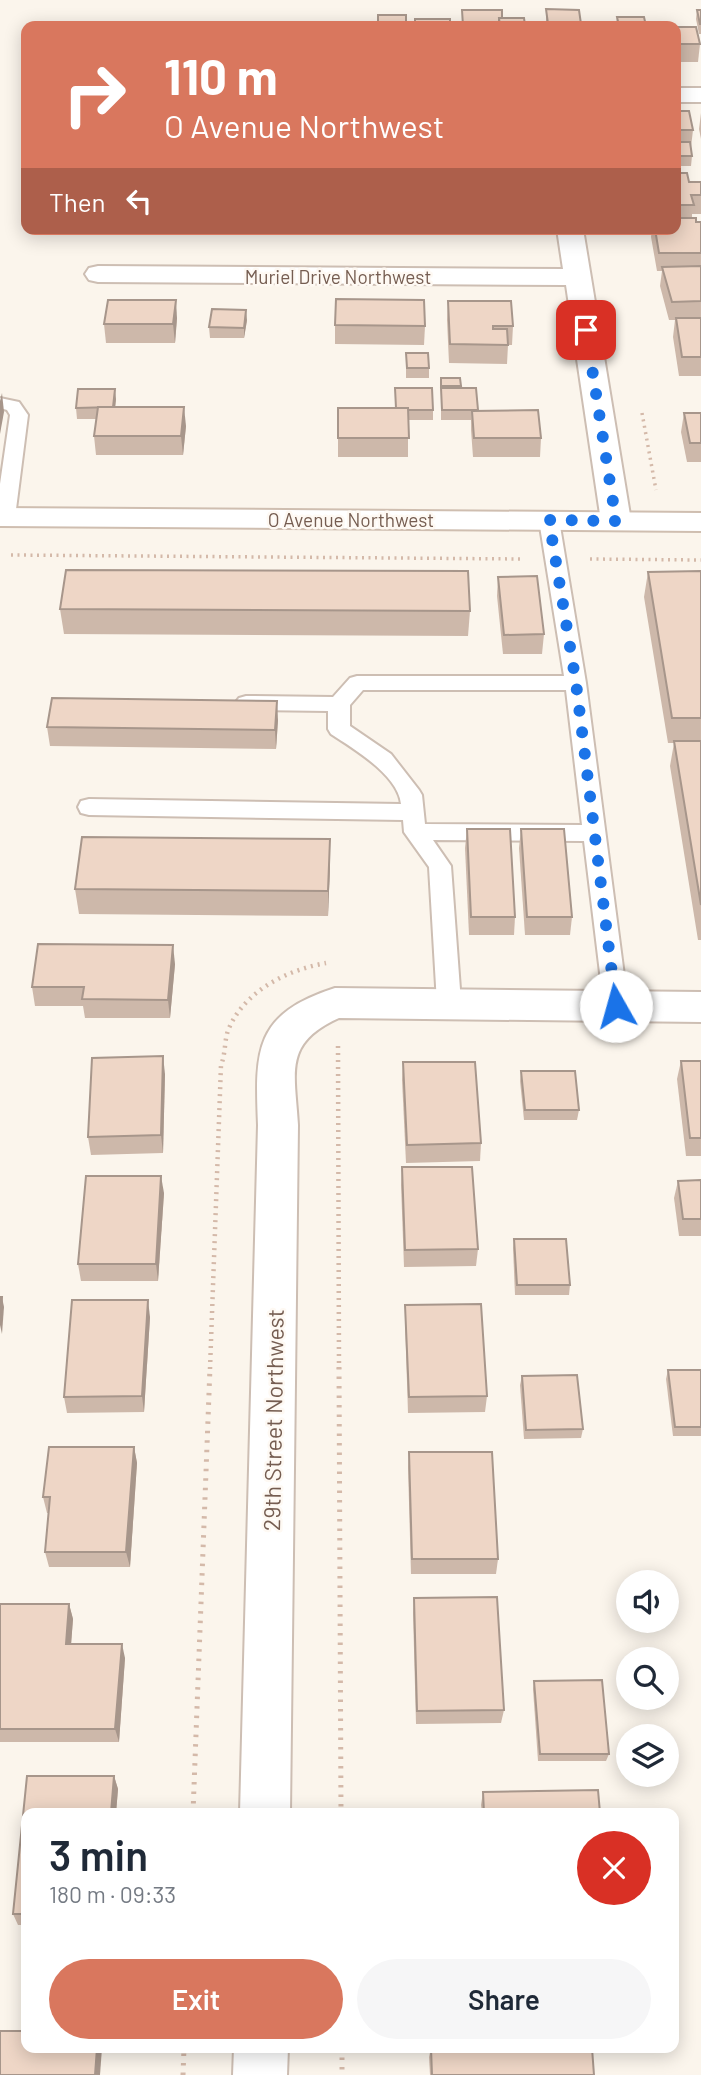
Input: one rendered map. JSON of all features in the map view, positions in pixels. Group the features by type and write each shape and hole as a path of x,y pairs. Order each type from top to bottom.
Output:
{"street":[{"path":"681,95 701,95"},
{"path":"571,235 616,521"},
{"name":"Muriel Drive Northwest","path":"98,274 578,277"},
{"name":"O Avenue Northwest","path":"2,517 701,522"},
{"name":"29th Street Northwest","path":"265,1808 278,1052 289,1029 309,1014 335,1003 449,1003"},
{"path":"449,1003 701,1007"},
{"path":"260,2075 261,2053"}],"lane":[{"path":"0,403 13,406 19,415 2,517"},
{"path":"549,520 576,683 616,1006"},
{"path":"449,1003 440,866 414,822 411,795 383,759 339,729 339,704 357,684 576,683"},
{"path":"228,703 339,704"},
{"path":"89,807 594,833"}],"path":[{"path":"11,555 701,560"},
{"path":"336,1037 341,1808"},
{"path":"183,2075 184,2053"},
{"path":"342,2053 342,2075"}],"building":[{"path":"546,9 579,10 581,21 548,21"},
{"path":"462,10 502,10 502,18 499,18 499,21 463,21"},
{"path":"697,10 701,10 701,24 700,24"},
{"path":"378,15 406,15 406,21 378,21"},
{"path":"617,17 644,17 645,21 618,21"},
{"path":"499,18 524,18 524,21 499,21"},
{"path":"415,19 450,19 450,21"},
{"path":"681,27 696,27 700,44 681,44"},
{"path":"681,111 689,111 693,130 681,130"},
{"path":"681,142 690,142 692,156 681,156"},
{"path":"681,173 687,173 689,182 701,182 701,195 691,195 694,205 681,205"},
{"path":"681,218 696,218 696,222 701,222 701,253 659,253 656,235 681,235"},
{"path":"701,266 701,301 672,302 662,267"},
{"path":"336,299 424,300 425,326 335,325"},
{"path":"108,300 176,300 173,324 104,324"},
{"path":"448,301 511,301 513,326 493,326 493,329 507,329 508,345 450,344"},
{"path":"212,309 246,310 244,328 209,327"},
{"path":"676,318 701,318 701,357 682,357"},
{"path":"406,353 428,353 429,368 407,368"},
{"path":"441,378 460,378 461,386 441,386"},
{"path":"395,388 432,388 433,410 396,408"},
{"path":"441,388 476,388 478,410 442,410"},
{"path":"78,389 115,389 113,407 76,408"},
{"path":"98,407 184,407 181,436 94,436"},
{"path":"338,408 408,408 409,438 338,438"},
{"path":"538,410 541,438 474,438 472,411"},
{"path":"684,413 701,413 701,443 690,443"},
{"path":"66,570 468,571 470,611 60,609"},
{"path":"701,571 701,718 672,718 648,572"},
{"path":"537,576 544,634 504,635 498,577"},
{"path":"52,698 277,701 275,730 47,727"},
{"path":"674,741 701,741 701,905"},
{"path":"467,829 510,829 515,917 471,917"},
{"path":"521,829 564,829 572,917 527,917"},
{"path":"82,837 330,839 328,891 75,889"},
{"path":"38,944 173,945 168,1000 82,999 84,987 32,987"},
{"path":"163,1056 161,1135 88,1137 92,1058"},
{"path":"681,1061 701,1061 701,1138 690,1138"},
{"path":"403,1062 475,1062 481,1143 407,1145"},
{"path":"521,1071 575,1071 579,1110 525,1110"},
{"path":"402,1167 472,1167 478,1249 405,1250"},
{"path":"86,1176 161,1176 156,1264 78,1264"},
{"path":"701,1180 701,1219 683,1219 678,1181"},
{"path":"514,1239 566,1239 570,1285 517,1285"},
{"path":"72,1300 148,1300 142,1396 64,1397"},
{"path":"481,1304 487,1396 409,1397 405,1305"},
{"path":"668,1370 701,1370 701,1427 675,1427"},
{"path":"577,1375 583,1429 526,1430 522,1376"},
{"path":"49,1447 134,1447 126,1552 45,1552 50,1497 43,1497"},
{"path":"409,1452 492,1452 498,1559 412,1559"},
{"path":"497,1597 504,1710 417,1711 414,1598"},
{"path":"0,1604 69,1604 66,1644 122,1644 115,1729 0,1729"},
{"path":"602,1680 609,1754 540,1754 534,1681"},
{"path":"27,1776 114,1776 111,1808 24,1808"},
{"path":"598,1790 600,1808 484,1808 483,1792"},
{"path":"21,1835 21,1914 13,1914"},
{"path":"0,2031 21,2031 21,2053 97,2053 95,2075 0,2075"},
{"path":"431,2053 592,2053 594,2075 432,2075"}],"route":[{"path":"586,330 616,521 549,520 576,683 616,1006"}]}
